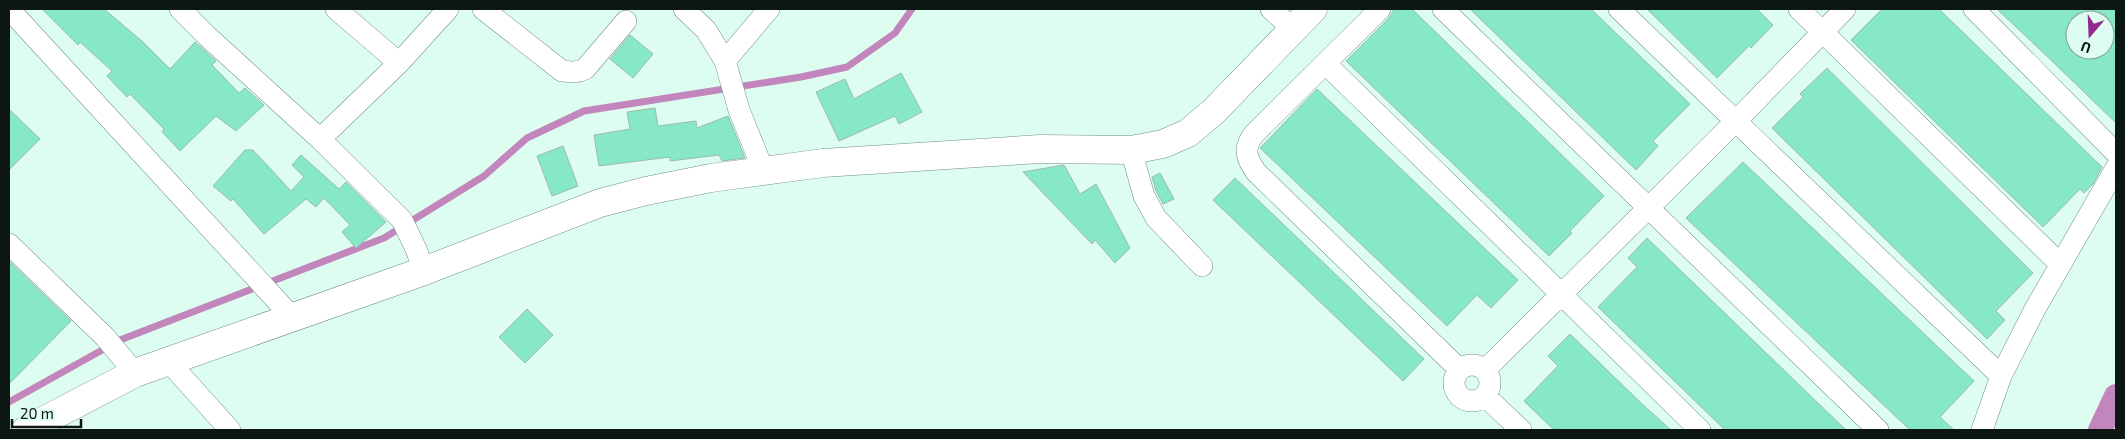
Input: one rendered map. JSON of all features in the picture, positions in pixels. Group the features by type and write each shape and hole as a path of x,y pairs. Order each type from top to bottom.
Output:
{"main road":[{"path":"26,430 130,367 168,361 284,308 420,260 646,190 711,178 823,163 1040,149 1131,150 1163,144 1188,133 1213,112 1313,9"}],"street":[{"path":"9,9 284,308"},
{"path":"180,9 320,139 402,220 420,260"},
{"path":"336,9 399,63"},
{"path":"320,139 399,63 448,9"},
{"path":"483,9 562,71 571,72 585,69 626,21"},
{"path":"684,9 706,30 725,61 739,110 764,172"},
{"path":"725,61 768,9"},
{"path":"1271,9 1294,30"},
{"path":"1380,9 1254,134 1246,148 1250,164 1256,172 1459,369"},
{"path":"1443,9 1878,430"},
{"path":"1619,9 2001,376"},
{"path":"1799,9 2060,264"},
{"path":"1485,370 1736,121 1845,9"},
{"path":"1974,9 2116,153"},
{"path":"1326,64 1700,430"},
{"path":"1131,150 1144,196 1156,218 1202,266"},
{"path":"1982,430 2001,376 2060,264 2116,168"},
{"path":"9,244 106,337 130,367"},
{"path":"168,361 230,430"},
{"path":"1469,365 1485,370 1490,383 1485,396 1472,402 1458,396 1453,383 1459,369 1469,365"},
{"path":"1485,396 1521,430"}],"building":[{"path":"42,9 104,9 143,42 170,69 195,42 216,61 212,65 239,93 245,88 264,105 236,131 216,116 180,151 162,132 164,129 130,94 127,97 107,76 112,71 80,42 78,45"},
{"path":"1394,9 1412,9 1604,196 1549,256 1346,61 1389,18"},
{"path":"1470,9 1591,9 1690,104 1653,141 1658,146 1636,170"},
{"path":"1647,9 1757,9 1773,25 1751,48 1749,46 1717,78"},
{"path":"1882,9 1939,9 2102,167 2093,184 2084,193 2080,189 2043,227 1851,40"},
{"path":"1997,9 2116,9 2116,123 2052,61"},
{"path":"630,35 653,54 633,78 610,59"},
{"path":"1827,68 2033,273 1996,311 2005,320 1987,339 1772,128 1803,97 1800,94"},
{"path":"901,73 922,112 899,124 895,116 839,141 816,92 845,79 854,99"},
{"path":"1317,89 1518,280 1491,308 1477,295 1447,326 1260,148"},
{"path":"655,108 658,126 696,121 697,128 728,116 745,158 722,161 719,155 670,161 670,157 599,166 594,135 630,129 627,112"},
{"path":"9,109 40,139 9,170"},
{"path":"563,146 578,186 552,196 537,156"},
{"path":"245,150 253,150 291,191 304,177 292,165 301,155 339,189 346,182 386,222 356,248 342,232 350,225 324,198 316,207 306,199 264,234 233,199 231,201 213,186"},
{"path":"1743,162 1974,381 1940,417 1954,430 1910,430 1686,218"},
{"path":"1064,165 1080,194 1096,184 1130,248 1115,263 1095,240 1092,244 1023,172"},
{"path":"1160,173 1174,199 1163,204 1156,191 1152,177"},
{"path":"1235,178 1424,359 1403,381 1213,200"},
{"path":"1647,238 1846,430 1725,430 1598,307 1637,267 1628,258"},
{"path":"9,261 71,321 9,384"},
{"path":"527,309 553,335 525,363 499,337"},
{"path":"1570,334 1671,430 1554,430 1524,401 1558,366 1548,356"}],"waterway":[{"path":"9,402 120,340 384,238 484,176 527,138 584,111 801,77 847,67 895,33 912,9"},
{"path":"2100,430 2116,396"}]}
